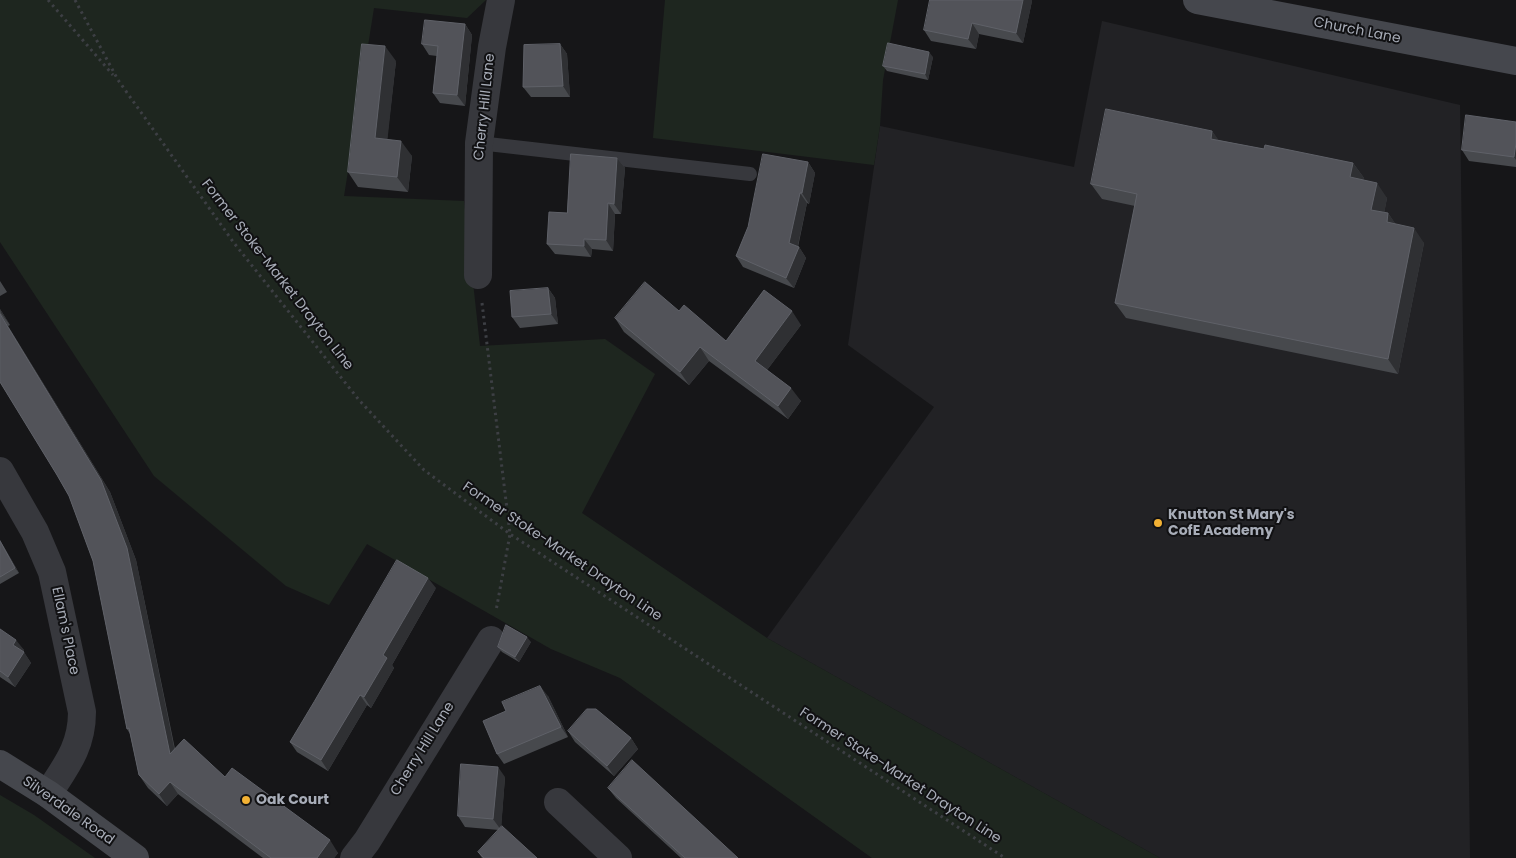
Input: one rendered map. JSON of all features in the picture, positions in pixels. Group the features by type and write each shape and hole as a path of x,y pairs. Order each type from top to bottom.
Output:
{"main road":[{"name":"Church Lane","path":"1197,0 1260,6 1516,61"},
{"name":"Silverdale Road","path":"0,764 48,794 136,858"}],"street":[{"name":"Cherry Hill Lane","path":"478,275 478,142 501,0"},
{"name":"Ellam's Place","path":"0,471 35,532 49,564 82,712 82,729 78,743 48,794"},
{"name":"Cherry Hill Lane","path":"354,858 491,640"},
{"path":"558,802 618,858"}],"lane":[{"path":"478,142 750,174"}],"path":[{"path":"48,0 118,80"},
{"name":"Former Stoke-Market Drayton Line","path":"76,0 118,80 234,243 359,400 424,470 510,534 1005,858"},
{"path":"478,275 510,534 491,640"}],"shaded area":[{"path":"0,0 486,0 467,18 374,8 344,196 464,201 480,346 605,339 655,374 582,513 767,638 1160,858 872,858 620,678 551,649 367,544 329,605 286,586 154,476 0,242"},
{"path":"665,0 898,0 883,80 880,126 874,165 653,138"},
{"name":"Knutton St Mary's CofE Academy","path":"1102,21 1460,105 1470,858 1160,858 767,638 934,407 848,345 880,126 1074,167"},
{"path":"0,795 34,815 95,858 0,858"}],"building":[{"path":"930,0 1023,0 1016,33 972,23 968,39 924,30"},
{"path":"425,20 465,24 457,95 433,93 438,46 422,44"},
{"path":"888,43 929,52 925,74 883,66"},
{"path":"362,44 385,46 375,138 401,141 397,177 348,172"},
{"path":"560,44 563,86 523,87 524,45"},
{"path":"1106,109 1212,131 1211,139 1264,149 1265,145 1353,163 1350,177 1377,183 1371,210 1388,213 1387,222 1414,228 1388,359 1115,303 1137,194 1091,184"},
{"path":"1466,115 1516,122 1514,157 1462,150"},
{"path":"571,154 617,158 614,204 608,203 606,240 584,239 584,246 547,244 549,212 567,213"},
{"path":"763,154 808,162 789,243 799,247 786,278 736,256 748,227"},
{"path":"645,282 679,311 684,305 726,341 764,290 792,311 755,361 791,388 778,406 700,347 680,372 615,318"},
{"path":"548,288 551,314 512,317 510,291"},
{"path":"0,314 101,480 127,548 170,754 184,739 225,777 232,768 330,840 317,858 271,858 170,782 159,794 139,775 129,728 127,729 93,561 69,496 0,382"},
{"path":"0,541 15,568 0,577"},
{"path":"397,560 428,578 383,655 387,658 364,697 360,695 321,760 290,742"},
{"path":"506,625 527,637 515,657 498,647"},
{"path":"0,629 16,640 13,645 24,652 8,677 0,671"},
{"path":"540,686 561,727 497,754 483,721 506,711 502,702"},
{"path":"587,709 596,709 631,738 607,766 568,731"},
{"path":"632,760 738,858 685,858 608,788"},
{"path":"461,764 498,767 493,819 458,816"},
{"path":"502,826 537,858 484,858 478,852"}],"place":[{"name":"Knutton St Mary's CofE Academy","path":"1158,523"},
{"name":"Oak Court","path":"246,800"}]}
